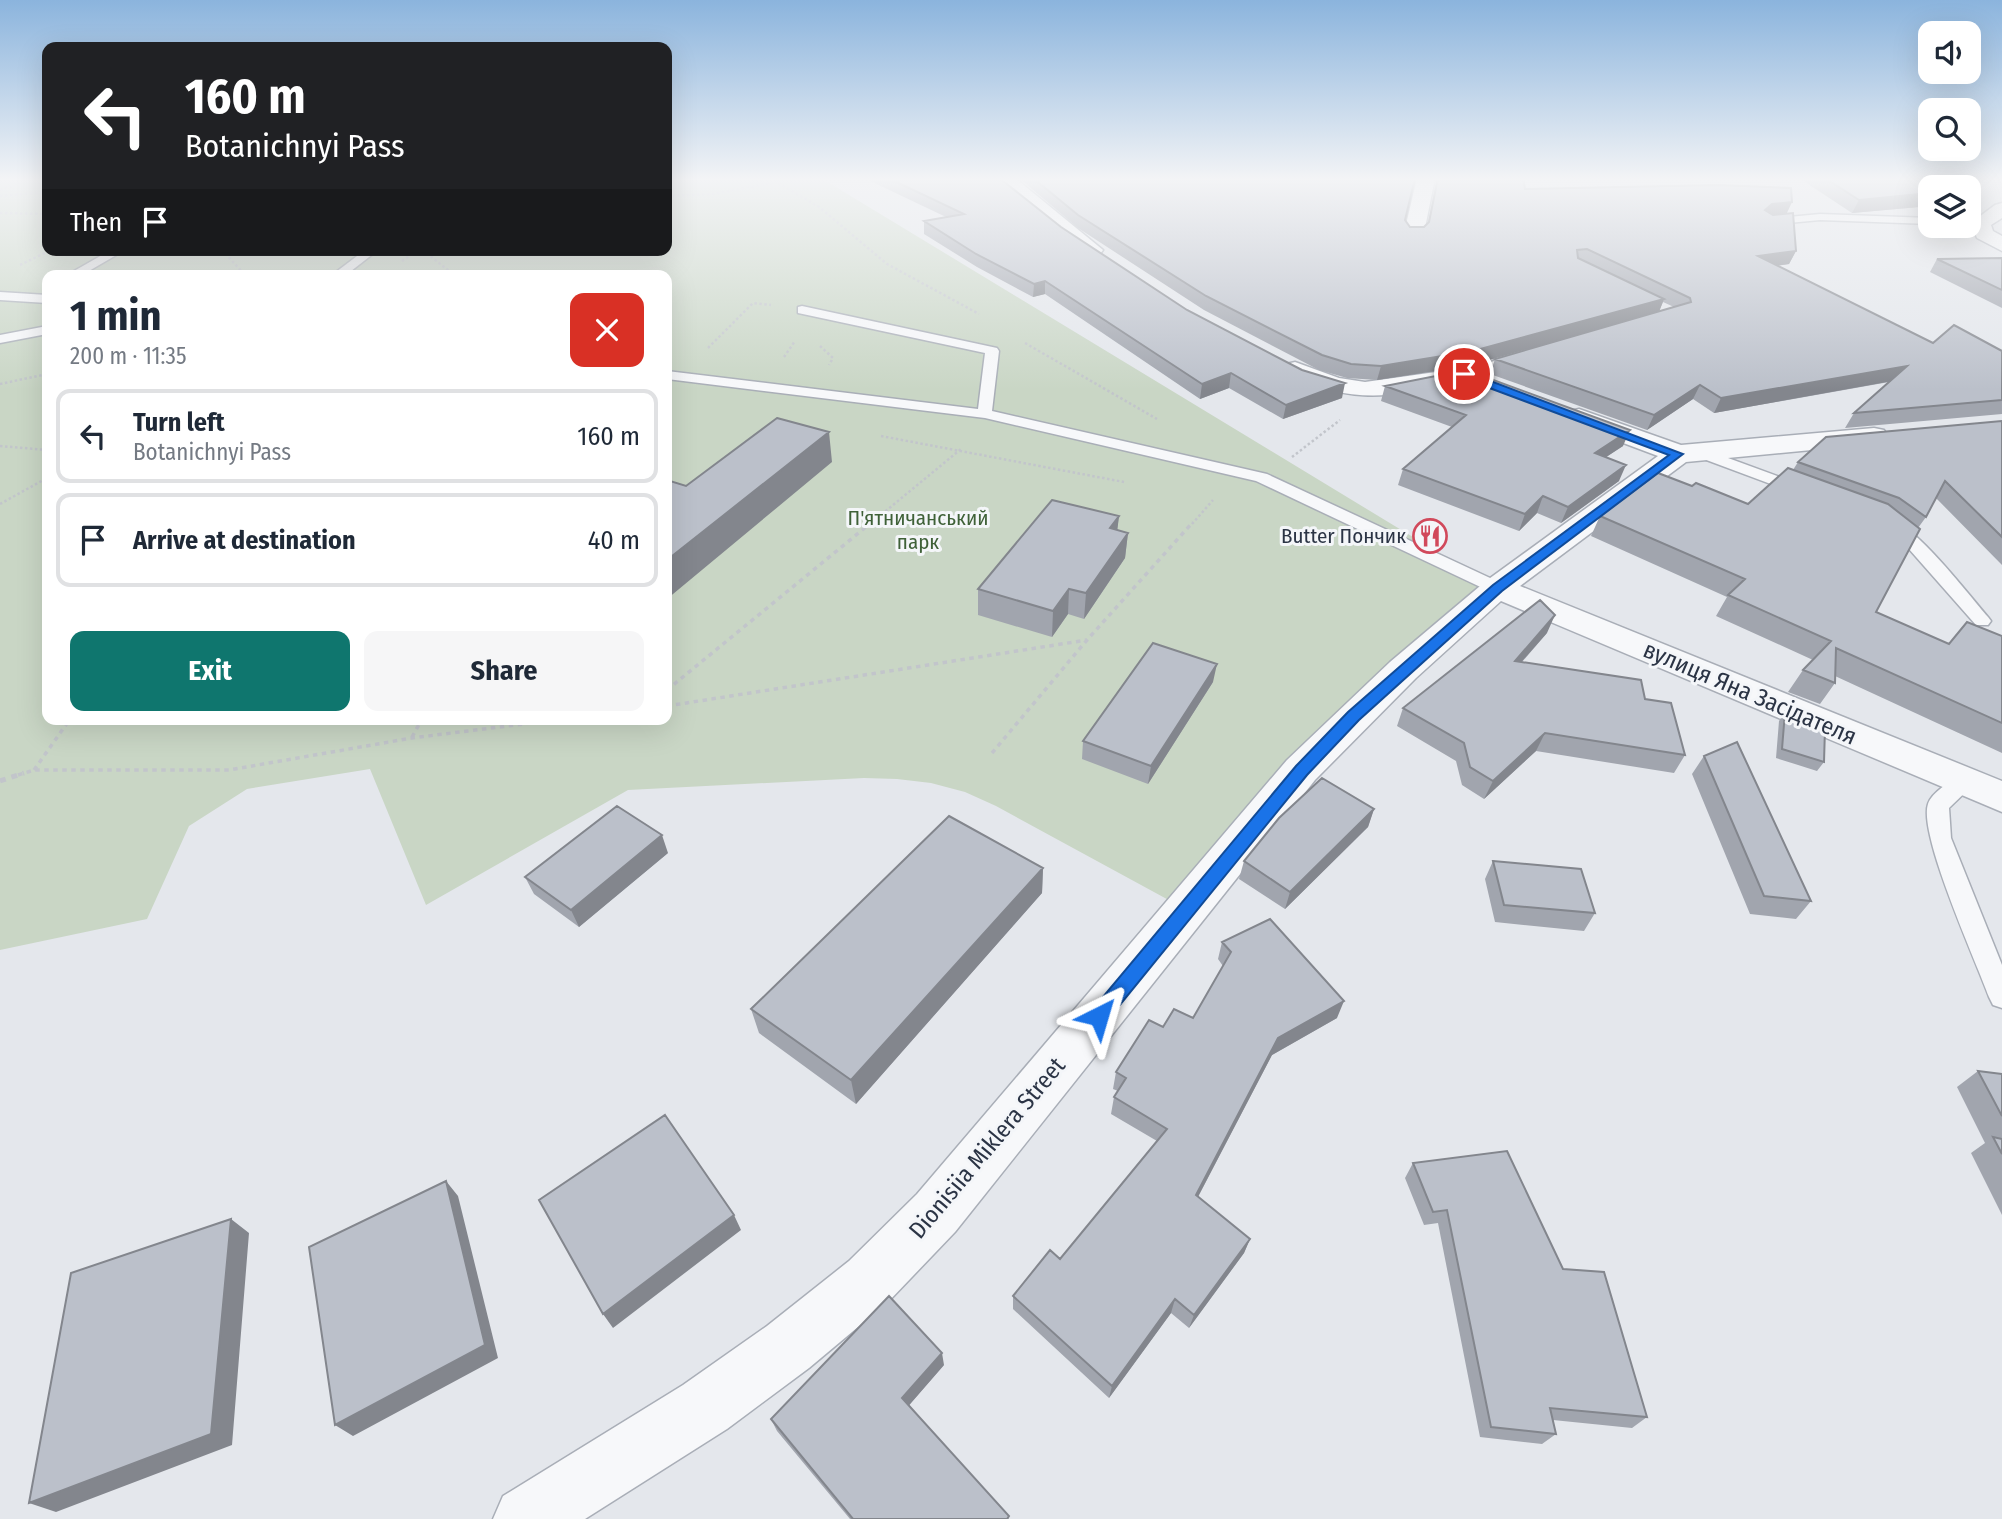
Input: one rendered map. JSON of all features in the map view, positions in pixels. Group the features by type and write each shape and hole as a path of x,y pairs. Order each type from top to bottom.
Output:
{"street":[{"path":"1092,249 1115,264"},
{"path":"1275,359 1309,377 1344,388 1377,391 1464,374 1501,388"},
{"path":"1552,407 1688,453 1919,432"},
{"name":"Dionisiia Miklera Street","path":"526,1519 705,1407 788,1347 869,1281 936,1213 1301,771 1383,688 1497,588 1688,453"},
{"name":"вулиця Яна Засідателя","path":"1497,588 2002,797"}],"lane":[{"path":"82,270 109,256"},
{"path":"345,270 365,256"},
{"path":"30,298 42,292"},
{"path":"0,296 42,299"},
{"path":"802,310 992,351 985,414"},
{"path":"0,339 42,331"},
{"path":"1464,374 1527,356"},
{"path":"673,376 985,414 1261,477 1497,588"},
{"path":"1688,453 1821,497"},
{"path":"1882,519 1915,545 1982,621"},
{"path":"1965,782 1938,805 1940,838 2002,997"}],"path":[{"path":"10,270 42,254"},
{"path":"228,256 240,270"},
{"path":"429,256 447,270"},
{"path":"673,376 753,303"},
{"path":"0,384 42,375"},
{"path":"1261,477 1377,391"},
{"path":"672,686 960,450 985,414"},
{"path":"880,436 1133,484"},
{"path":"0,446 42,450"},
{"path":"0,504 42,481"},
{"path":"992,753 1087,640 1213,499 1200,497"},
{"path":"672,705 1087,640"},
{"path":"34,770 66,725"},
{"path":"412,738 419,725"},
{"path":"0,781 34,770 229,770 412,738 515,725"}],"green space":[{"name":"П'ятничанський парк","path":"0,249 42,249 42,256 672,256 672,249 938,249 1497,588 1187,910 996,806 965,792 931,783 864,778 628,790 426,905 370,769 247,789 189,826 147,919 0,950"}],"building":[{"path":"968,249 1094,249 1187,310 1302,370 1345,383 1286,405 1231,373 1202,384 1045,281 1034,284"},
{"path":"1132,249 1796,249 1796,251 1758,256 1933,343 1954,325 2002,351 2002,400 1854,413 1907,366 1721,398 1700,385 1654,415 1495,359 1691,302 1690,298 1587,249 1577,250 1578,258 1664,299 1473,351 1381,366 1351,364 1322,355 1206,296"},
{"path":"2002,258 2002,290 1937,259"},
{"path":"1466,370 1630,430 1595,453 1626,465 1568,507 1543,496 1525,514 1403,469 1466,415 1385,386"},
{"path":"777,418 829,432 672,556 672,482 686,486"},
{"path":"2002,421 2002,537 1945,481 1926,517 1899,498 1798,462 1826,437"},
{"path":"1788,468 1888,504 1920,529 1876,612 1949,644 1967,622 2002,636 2002,723 1836,648 1835,683 1803,670 1831,641 1728,595 1745,579 1600,516 1658,473 1692,486 1696,483 1748,504"},
{"path":"1052,500 1119,516 1110,528 1128,533 1086,593 1069,589 1053,611 978,589"},
{"path":"1540,600 1555,615 1515,661 1641,680 1645,699 1671,703 1685,755 1545,733 1493,781 1470,767 1464,743 1403,708"},
{"path":"1153,643 1217,664 1151,766 1083,741"},
{"path":"1785,712 1825,728 1824,762 1782,749"},
{"path":"1737,742 1811,901 1764,896 1704,756"},
{"path":"1322,778 1374,809 1290,892 1244,861 1279,818"},
{"path":"617,806 662,835 571,910 525,877"},
{"path":"949,816 1043,868 851,1080 751,1009"},
{"path":"1493,861 1581,869 1595,913 1504,905"},
{"path":"1270,919 1344,1001 1278,1038 1196,1195 1250,1239 1194,1315 1175,1299 1112,1386 1013,1296 1050,1250 1060,1259 1167,1129 1114,1097 1126,1078 1116,1072 1149,1020 1163,1027 1174,1009 1193,1018 1231,952 1222,942"},
{"path":"1978,1071 2002,1074 2002,1116"},
{"path":"665,1115 734,1215 603,1314 539,1200"},
{"path":"1993,1137 2002,1139 2002,1154"},
{"path":"1507,1151 1563,1269 1604,1272 1647,1417 1550,1408 1556,1434 1491,1427 1447,1210 1433,1212 1413,1163"},
{"path":"446,1181 485,1345 335,1425 309,1247"},
{"path":"231,1219 211,1434 29,1503 71,1273"},
{"path":"889,1296 942,1353 902,1398 1009,1516 1007,1519 853,1519 771,1419"}],"place":[{"name":"Butter Пончик","path":"1430,536"}],"route":[{"path":"1099,1016 1301,771 1354,716 1497,588 1678,454 1464,374"}]}
